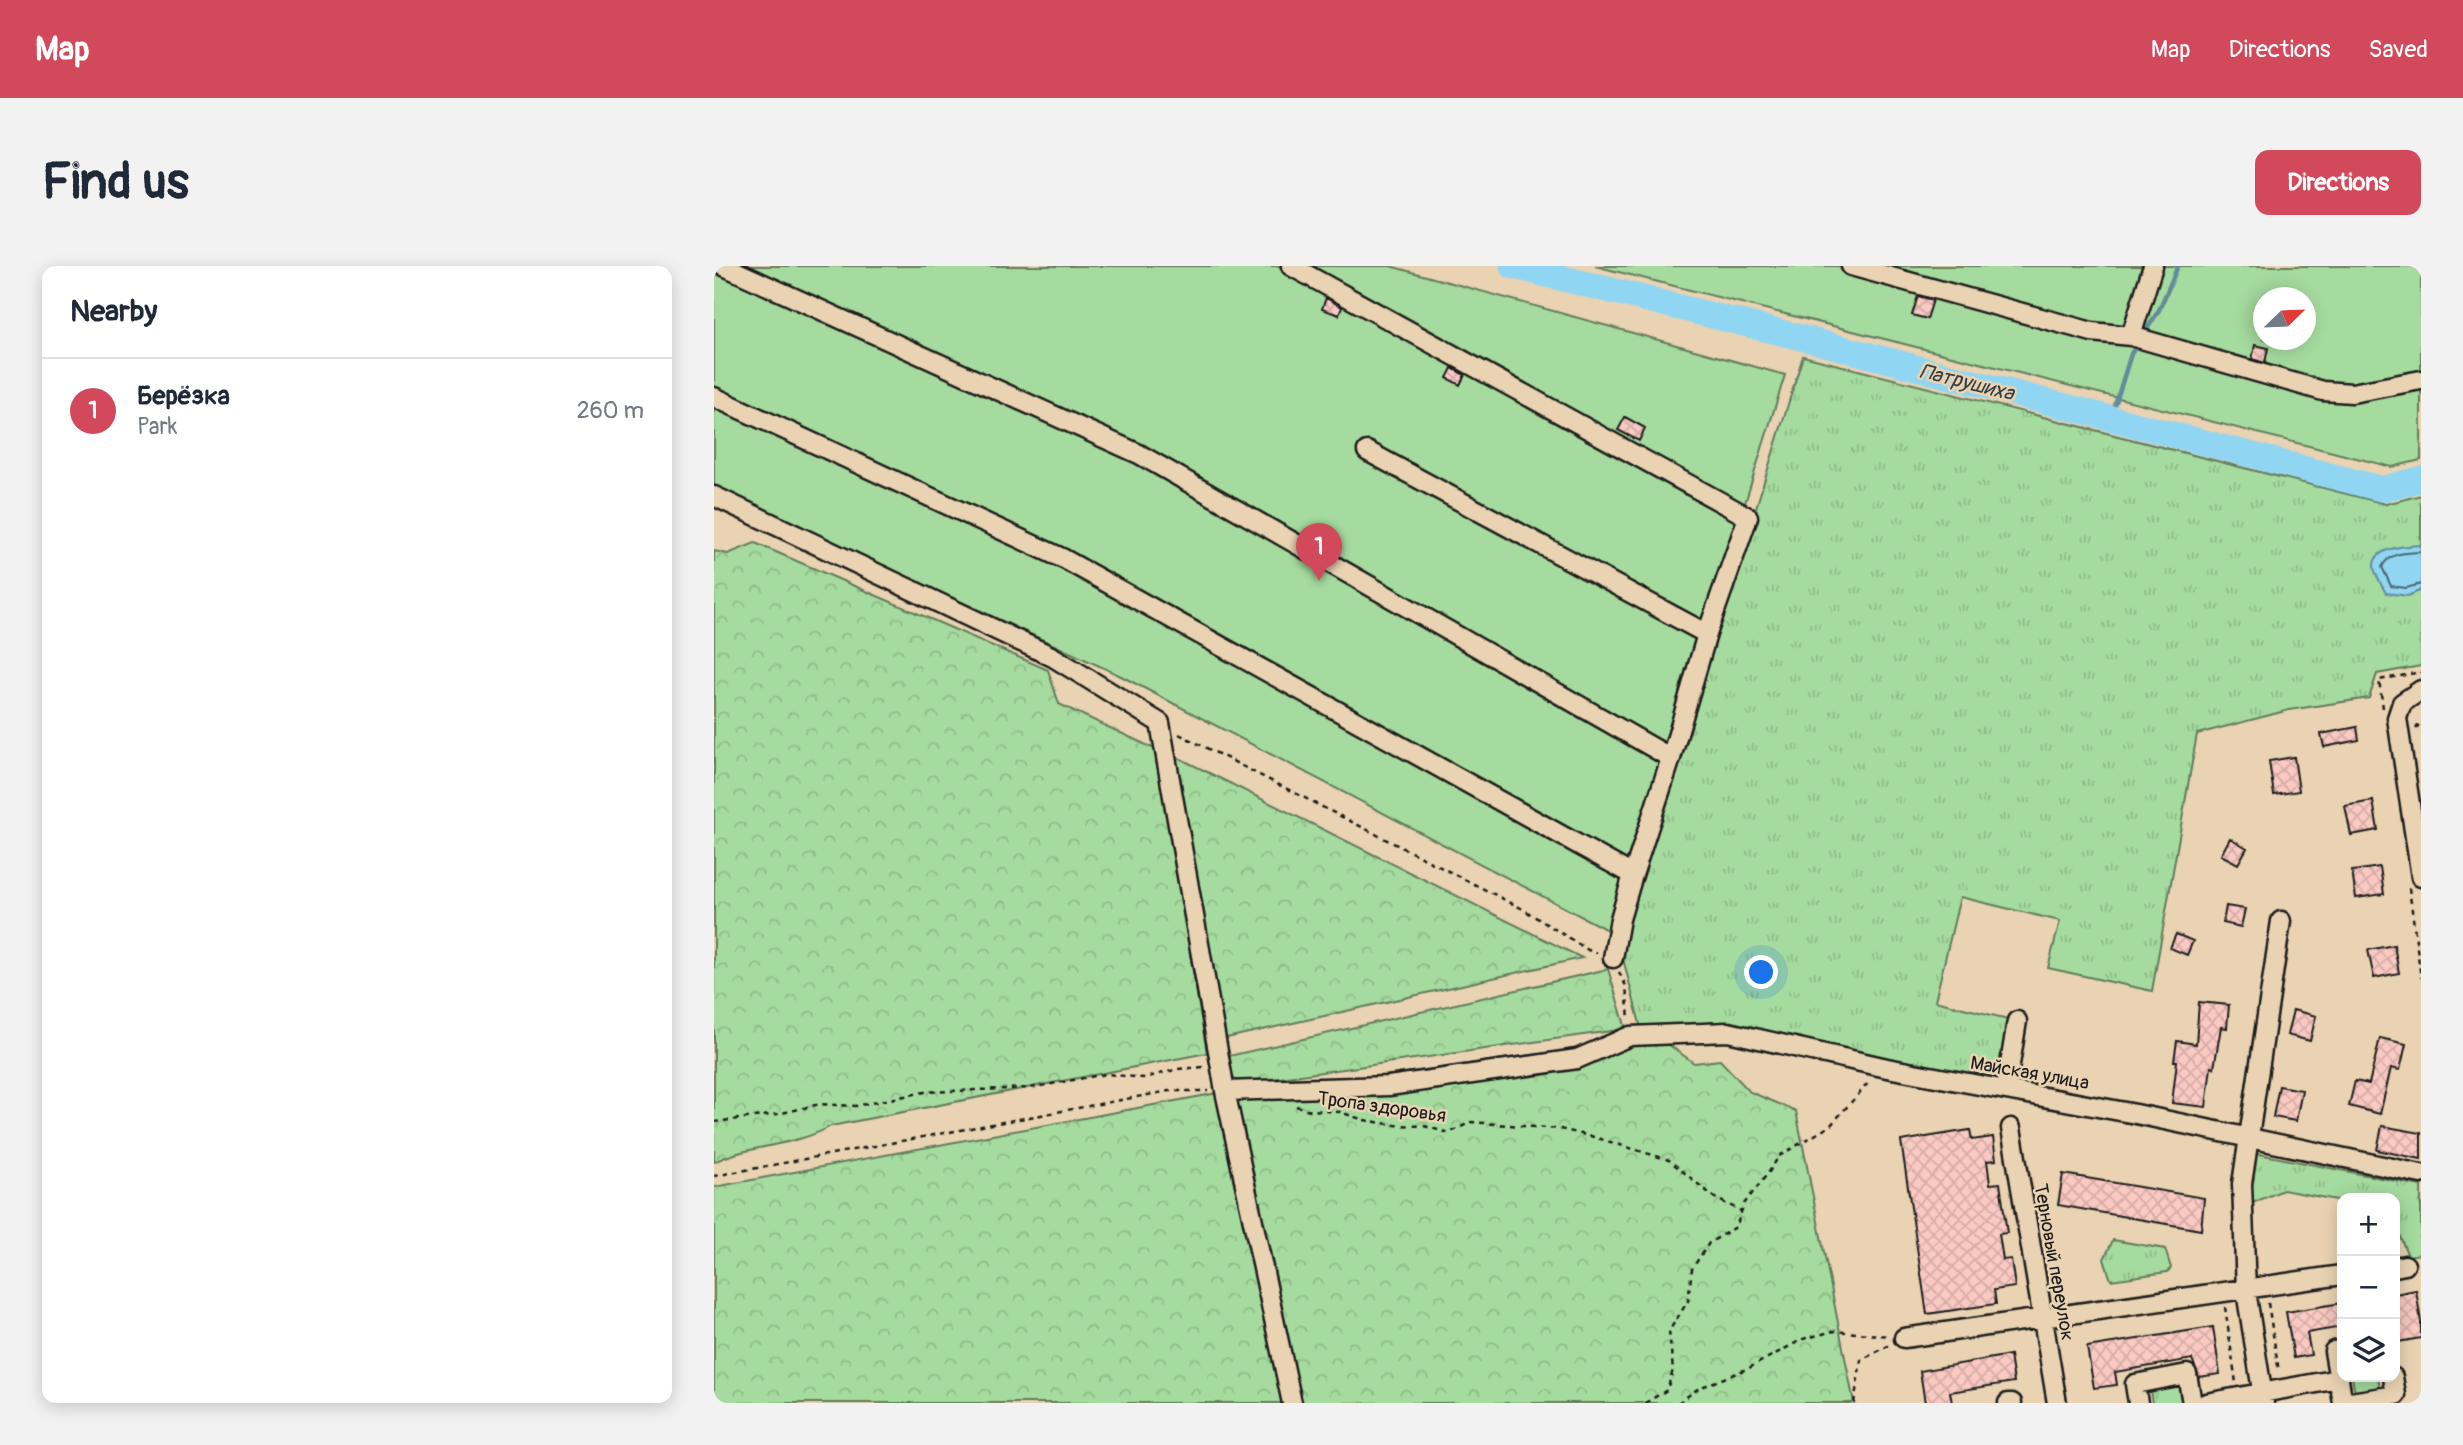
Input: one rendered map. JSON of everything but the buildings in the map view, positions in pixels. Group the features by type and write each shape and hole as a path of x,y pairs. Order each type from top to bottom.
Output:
{"street":[{"path":"724,266 1139,454 1671,758"},
{"path":"1291,266 1748,517 1707,634 1633,875 1620,919 1613,958"},
{"path":"1851,266 2092,332 2131,336 2323,391 2353,393 2421,380"},
{"path":"2131,336 2153,266"},
{"path":"714,397 1064,559 1633,875"},
{"path":"1367,451 1707,634"},
{"path":"714,496 1053,657 1160,723 1225,1091 1292,1403"},
{"path":"2421,690 2402,703 2397,718 2421,877"},
{"path":"2263,1398 2245,1291 2242,1184 2281,921"},
{"path":"2006,1088 2017,1021"},
{"name":"Майская улица","path":"1225,1091 1389,1086 1577,1059 1630,1037 1728,1032 1881,1067 2006,1088 2421,1174"},
{"name":"Терновый переулок","path":"2011,1128 2057,1403"},
{"path":"1904,1338 2337,1276"},
{"path":"2337,1350 2334,1351 2337,1368"},
{"path":"2138,1403 2135,1384 2187,1374 2192,1403"},
{"path":"2206,1403 2238,1398 2263,1398 2281,1390 2337,1379"},
{"path":"2340,1382 2343,1403 2396,1395 2394,1382"}],"path":[{"path":"2379,680 2421,672"},
{"path":"1160,723 1521,908 1588,950 1613,958 1626,986 1630,1037"},
{"path":"714,1122 778,1114 820,1104 856,1106 925,1092 1030,1088 1106,1074 1145,1078 1178,1069 1221,1065"},
{"path":"1645,1403 1667,1390 1674,1370 1669,1331 1688,1301 1692,1269 1709,1243 1736,1227 1744,1204 1779,1156 1830,1126 1881,1067"},
{"path":"714,1176 1169,1091 1225,1091"},
{"name":"Тропа здоровья","path":"1287,1103 1310,1110 1340,1112 1364,1120 1424,1126 1449,1133 1471,1122 1572,1131 1669,1160 1715,1198 1741,1211"},
{"path":"2266,1288 2281,1390"},
{"path":"2223,1293 2238,1398"},
{"path":"1678,1403 1699,1388 1749,1368 1802,1339 1834,1331 1904,1338"},
{"path":"1854,1403 1861,1360 1904,1338"}],"green space":[{"path":"714,266 1390,266 1785,375 1611,932 1121,676 714,487"},
{"path":"1595,266 2421,266 2421,460 2392,467"},
{"path":"1803,356 2386,504 2421,495 2421,666 2377,674 2369,698 2289,710 2197,734 2152,991 2048,968 2060,921 1960,897 1935,1001 2008,1019 2000,1082 1727,1024 1641,1028 1620,947"},
{"path":"755,543 1048,670 1059,704 1155,749 1207,1053 831,1126 803,1138 728,1156 714,1162 714,551 728,554"},
{"path":"1175,756 1582,958 1222,1039"},
{"path":"1608,969 1626,1029 1231,1085 1229,1056"},
{"path":"1658,1037 1694,1063 1720,1060 1750,1092 1796,1111 1854,1403 1300,1403 1235,1097"},
{"path":"1218,1093 1284,1403 714,1403 714,1187"},
{"path":"2254,1153 2421,1186 2421,1254 2408,1256 2400,1237 2400,1193 2337,1193 2337,1200 2283,1190 2250,1204 2248,1190"},
{"path":"2113,1240 2165,1249 2171,1268 2167,1272 2111,1280 2104,1259"},
{"path":"2353,1382 2379,1382 2381,1394 2356,1398"},
{"path":"2178,1384 2182,1403 2152,1403 2150,1389"}],"water":[{"path":"2421,545 2421,590 2408,596 2386,593 2374,567 2375,560 2392,548"}],"waterway":[{"name":"Патрушиха","path":"1513,266 1803,338 2382,489 2421,479"},
{"path":"2144,334 2159,310 2178,266"},
{"path":"2111,418 2131,354 2137,344"}],"place":[{"name":"Берёзка","path":"1319,581"}]}
